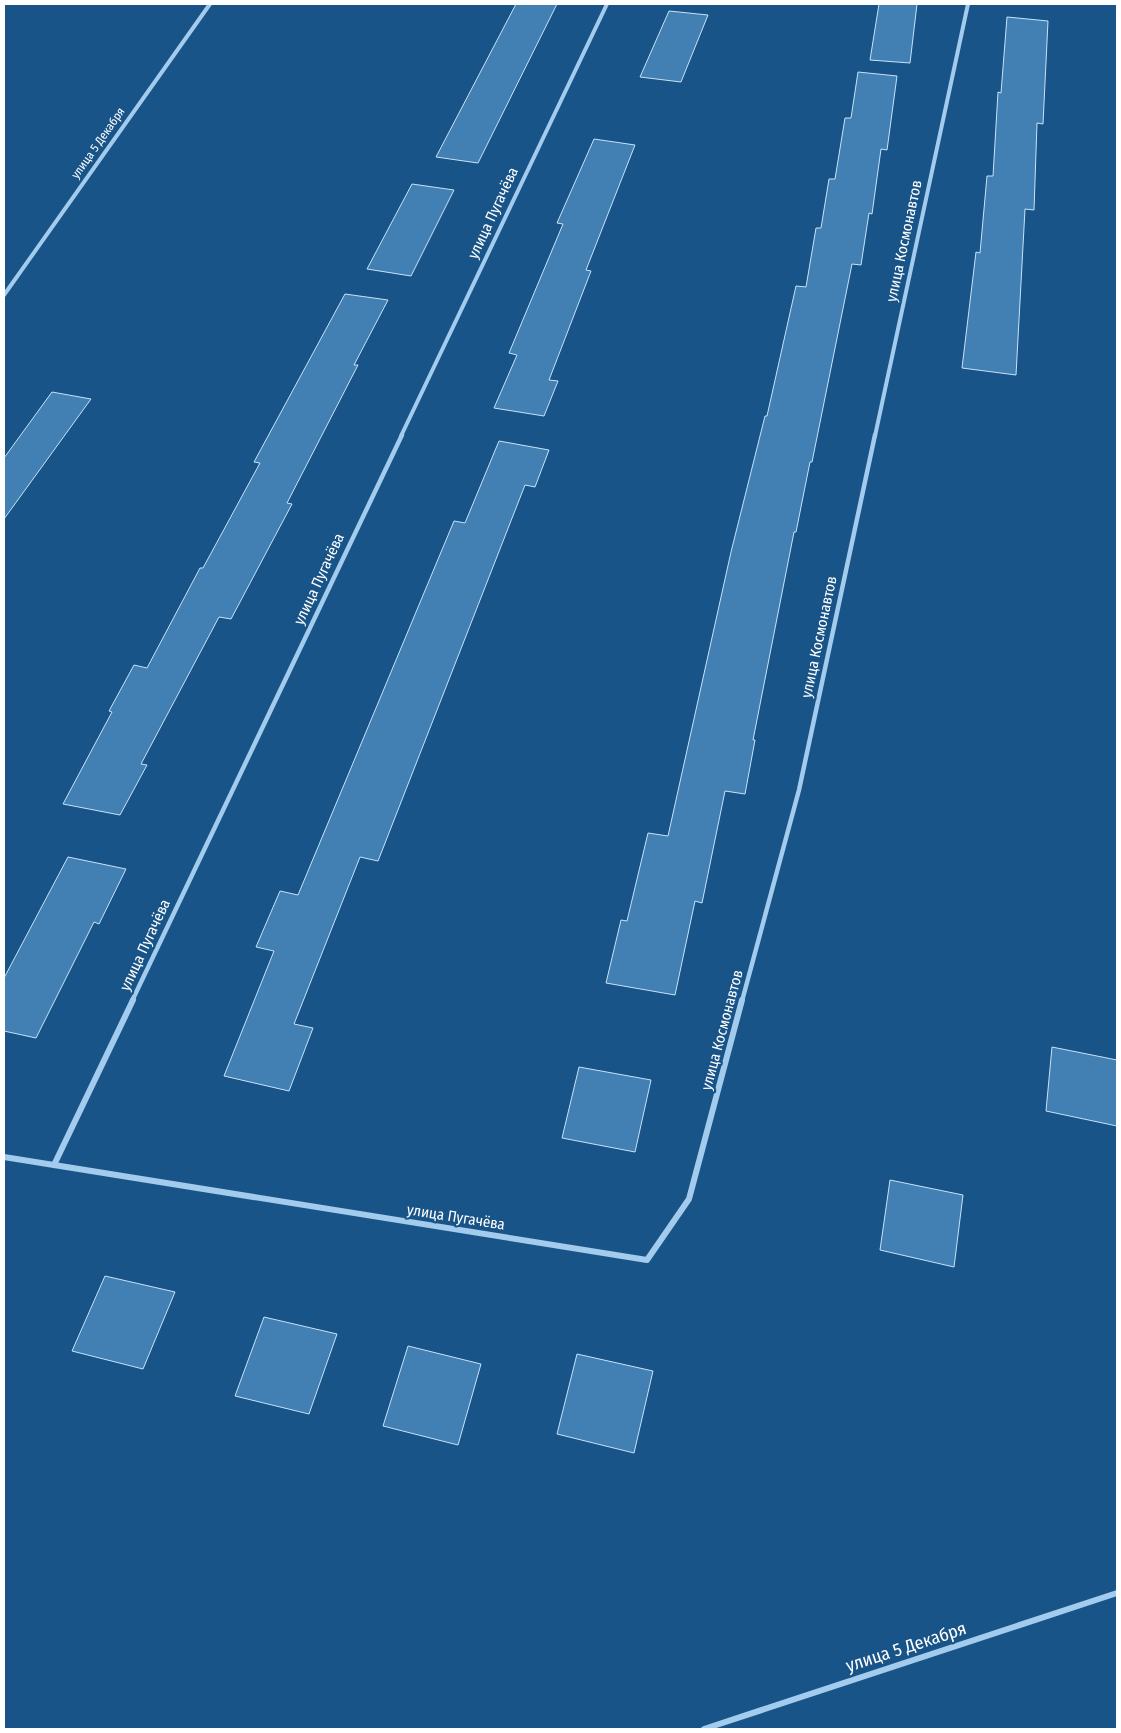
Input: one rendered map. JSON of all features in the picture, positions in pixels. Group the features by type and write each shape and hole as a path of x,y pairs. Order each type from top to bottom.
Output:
{"street":[{"name":"улица 5 Декабря","path":"4,296 210,4"},
{"name":"улица Пугачёва","path":"54,1165 607,4"},
{"name":"улица Космонавтов","path":"647,1260 689,1199 799,790 968,4"},
{"name":"улица Пугачёва","path":"4,1157 647,1260"},
{"name":"улица 5 Декабря","path":"704,1729 1117,1593"}],"building":[{"path":"516,4 557,4 478,163 436,157"},
{"path":"879,4 917,4 910,63 870,60"},
{"path":"669,11 708,15 681,82 640,77"},
{"path":"1007,17 1048,21 1043,124 1037,123 1034,210 1025,209 1016,375 962,368 976,252 980,253 987,176 993,176 998,92 1001,93"},
{"path":"858,72 897,76 887,150 881,149 872,214 869,213 861,265 852,264 812,462 810,462 796,532 794,532 753,740 755,740 745,794 725,791 702,903 695,901 675,995 606,983 621,920 627,921 648,833 668,836 731,552 765,416 767,416 796,286 806,287 816,228 821,228 829,179 835,179 845,118 851,118"},
{"path":"594,139 635,145 586,270 591,271 549,380 558,381 544,416 494,408 517,355 509,353 563,224 557,223"},
{"path":"412,184 454,190 411,276 367,269"},
{"path":"345,294 388,300 354,365 358,365 287,503 292,504 231,619 219,617 141,764 147,765 120,815 63,804 112,712 109,711 134,665 147,668 200,568 203,568 260,463 254,462"},
{"path":"52,392 91,399 4,519 4,458"},
{"path":"499,441 549,450 535,487 525,485 378,861 360,857 294,1024 313,1028 289,1091 224,1076 274,951 256,947 280,891 298,895 454,521 465,523"},
{"path":"68,857 126,869 99,924 94,922 36,1038 4,1031 4,978"},
{"path":"1052,1047 1117,1060 1117,1126 1046,1111"},
{"path":"579,1067 651,1080 635,1152 562,1138"},
{"path":"890,1180 963,1195 954,1267 880,1250"},
{"path":"105,1276 175,1292 143,1369 72,1351"},
{"path":"264,1317 337,1334 309,1414 235,1396"},
{"path":"408,1346 481,1364 458,1445 383,1426"},
{"path":"577,1354 653,1371 634,1453 557,1434"}]}
